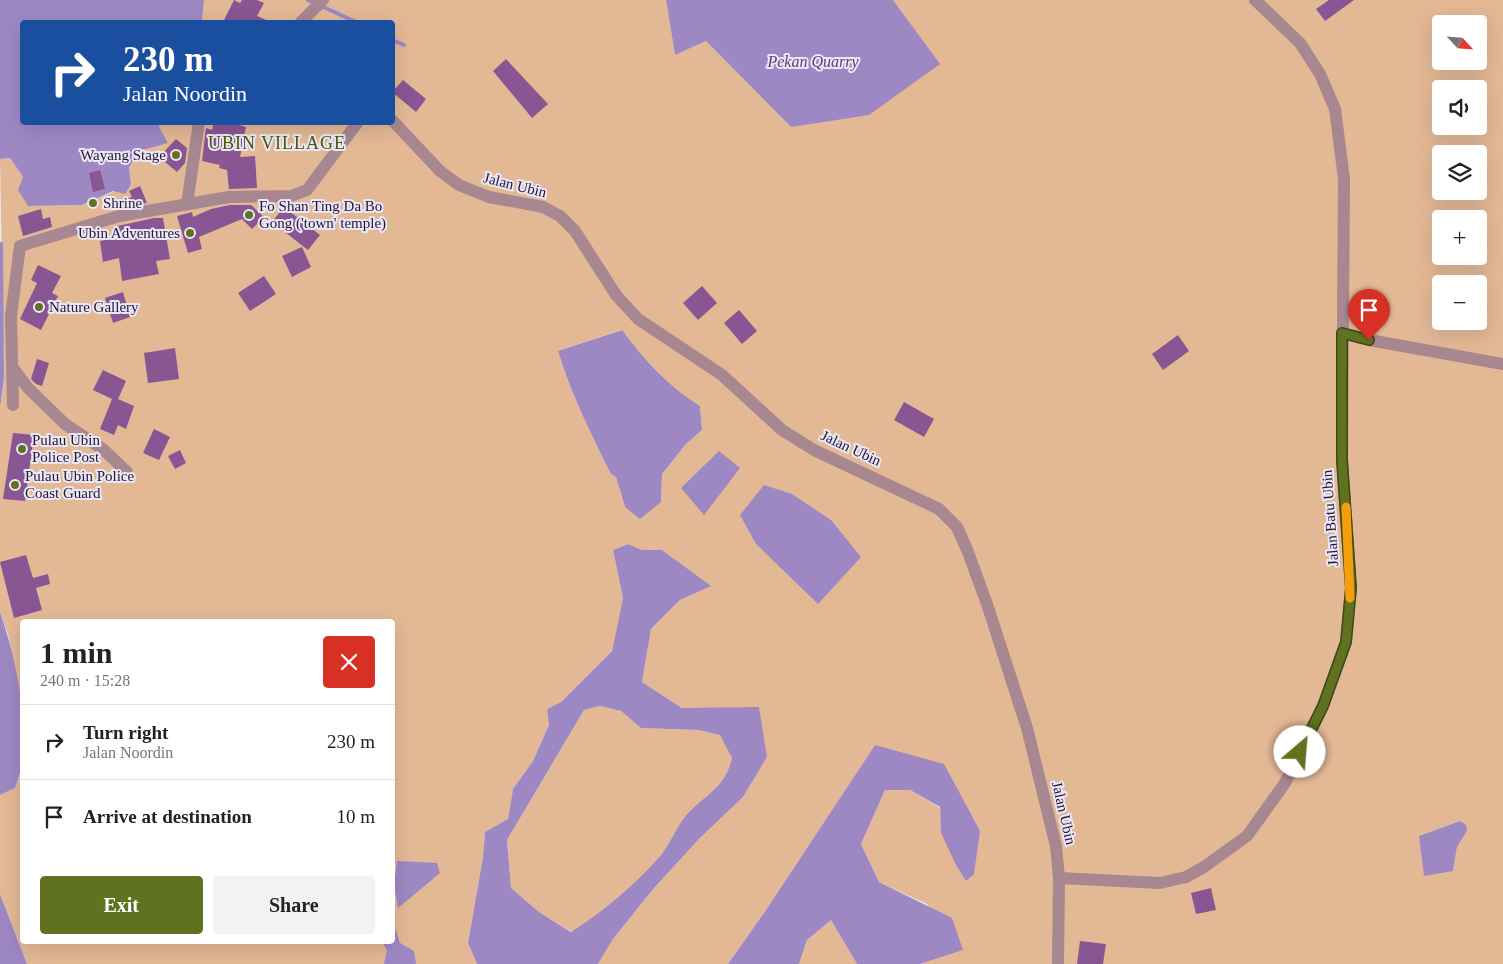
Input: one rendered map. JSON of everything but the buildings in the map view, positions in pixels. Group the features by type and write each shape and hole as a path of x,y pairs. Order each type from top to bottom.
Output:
{"street":[{"name":"Jalan Batu Ubin","path":"1059,878 1160,883 1186,877 1204,867 1247,836 1285,783 1323,706 1346,642 1351,588 1342,460 1342,333 1345,283 1344,180 1335,109 1320,74 1300,43 1255,0"},
{"path":"308,20 321,2"},
{"name":"Jalan Ubin","path":"395,123 440,171 459,186 488,197 543,207 560,216 575,231 616,295 638,319 722,375 782,430 814,450 939,509 957,527 987,604 1027,728 1056,846 1059,878 1058,964"},
{"path":"187,204 199,125"},
{"path":"13,405 11,316 20,246 119,216 229,197 291,196 307,190 356,125"},
{"path":"1342,333 1369,340 1503,364"},
{"path":"13,368 28,388 66,424 104,450 127,472"}],"shaded area":[{"path":"204,0 666,0 675,55 706,41 791,127 939,64 893,0 1503,0 1503,964 920,964 962,950 927,904 879,882 861,844 885,790 910,790 940,808 941,833 980,831 875,745 728,964 598,964 613,939 654,888 699,839 743,797 767,757 719,709 682,708 642,682 651,629 680,600 710,586 662,550 642,550 628,544 613,550 623,598 612,651 561,702 547,709 549,725 533,761 513,789 508,819 485,832 483,857 468,943 477,964 27,964 0,894 0,795 15,788 20,777 20,944 395,944 395,619 20,619 20,696 8,634 0,612 0,408 4,378 0,159 10,158 23,177 20,188 28,206 82,205 131,184 129,168 159,125 395,125 395,20 202,20","holes":["621,330 657,372 677,390 700,406 702,430 686,444 662,474 661,502 625,507 616,477 611,474 596,444 575,398 558,351","1460,821 1467,831 1457,847 1453,871 1419,836"]},
{"path":"600,706 621,711 641,728 698,730 721,735 732,758 721,782 686,815 665,850 641,877 596,915 572,932 539,912 511,888 507,840 584,710"},
{"path":"831,920 857,964 799,964 807,940"}],"water":[{"path":"0,0 204,0 202,20 20,20 20,125 160,125 168,143 139,151 129,168 131,184 125,194 113,191 82,205 28,206 18,190 23,177 10,158 0,159"},
{"name":"Pekan Quarry","path":"666,0 893,0 940,64 869,115 791,127 706,41 675,55"},
{"path":"0,242 3,242 4,378 0,408"},
{"path":"622,330 657,372 677,390 700,406 702,430 686,444 662,474 661,502 640,519 625,507 616,477 611,474 589,429 569,383 558,351"},
{"path":"719,451 740,468 704,515 681,488"},
{"path":"764,485 792,494 831,520 861,557 818,604 756,544 740,515"},
{"path":"628,544 642,550 662,550 711,586 680,600 651,629 642,682 682,708 759,707 767,757 743,797 699,839 654,888 613,939 598,964 477,964 468,943 483,857 485,832 508,819 513,789 533,761 549,725 547,709 561,702 612,651 623,598 613,550","holes":["600,706 621,711 641,728 698,730 720,735 732,758 721,782 686,815 665,850 651,866 619,896 571,932 539,912 511,888 507,840 584,710"]},
{"path":"0,612 12,652 20,694 20,772 15,788 0,795"},
{"path":"875,745 944,764 980,831 974,874 966,881 941,833 940,807 910,790 885,790 861,844 879,882 952,918 963,950 920,964 857,964 831,920 807,940 799,964 728,964 766,910"},
{"path":"1460,821 1466,825 1467,831 1457,847 1453,871 1424,876 1419,836"},
{"path":"397,861 437,863 440,873 398,908 395,877"},
{"path":"0,894 27,964 0,964"},
{"path":"395,927 400,943 414,951 416,964 384,964 387,950 383,944 395,944"}],"waterway":[{"path":"308,0 352,20"},
{"path":"395,41 404,45"}],"slow traffic":[{"path":"1346,507 1350,598"}],"place":[{"name":"Wayang Stage","path":"176,155"},
{"name":"Shrine","path":"93,203"},
{"name":"Fo Shan Ting Da Bo Gong ('town' temple)","path":"249,215"},
{"name":"Ubin Adventures","path":"190,233"},
{"name":"Nature Gallery","path":"39,307"},
{"name":"Pulau Ubin Police Post","path":"22,449"},
{"name":"Pulau Ubin Police Coast Guard","path":"15,485"}],"district":[{"name":"UBIN VILLAGE","path":"277,143"}],"route":[{"path":"1300,752 1323,706 1346,642 1351,588 1342,460 1342,333 1369,340"}]}
